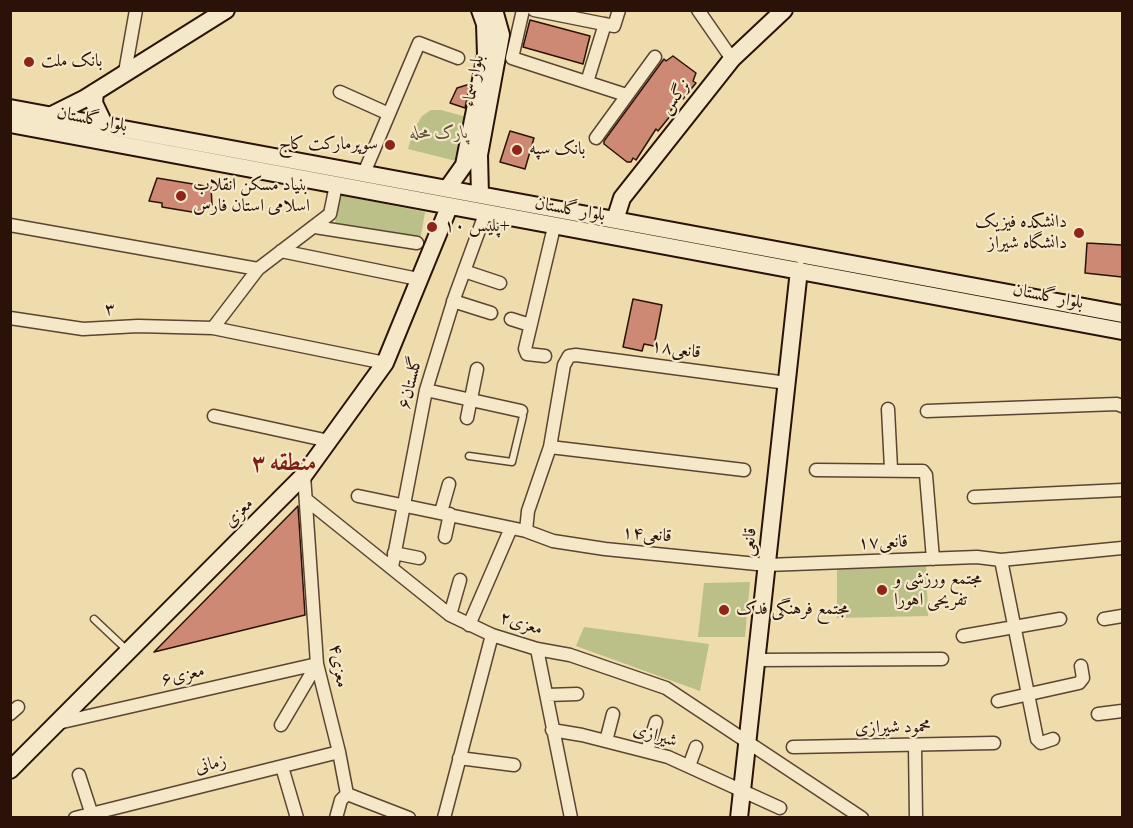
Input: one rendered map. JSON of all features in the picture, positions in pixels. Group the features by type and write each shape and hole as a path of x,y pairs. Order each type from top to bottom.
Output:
{"main road":[{"path":"50,116 95,92 226,10"},
{"name":"بلوار سماء","path":"480,10 486,31 486,55 473,154 480,195"},
{"name":"بلوار سماء","path":"447,189 473,154 499,56 501,35 494,10"},
{"name":"نرگس","path":"615,220 622,198 732,59 784,10"},
{"path":"95,92 94,103 105,126"},
{"name":"بلوار گلستان","path":"10,108 364,173 381,185 449,207 485,214 967,302 1116,321"},
{"name":"بلوار گلستان","path":"10,124 336,185 447,189 969,285 1116,321"},
{"name":"معزی","path":"10,770 304,475 385,363 449,207"},
{"name":"قانعی","path":"739,818 799,270"},
{"path":"967,302 969,285"}],"street":[{"path":"125,72 136,10"},
{"path":"523,10 512,58 626,95"},
{"path":"534,10 614,26 619,10"},
{"path":"698,10 732,59"},
{"path":"587,82 605,24"},
{"path":"364,173 419,43 458,58"},
{"path":"596,138 655,57"},
{"path":"340,92 389,114"},
{"path":"213,328 258,270 330,214 336,185"},
{"name":"گلستان۶","path":"392,567 426,390 453,301 485,214"},
{"path":"10,225 258,270"},
{"path":"315,227 417,243"},
{"path":"545,356 525,351 554,227"},
{"path":"281,251 418,279"},
{"path":"464,270 500,283"},
{"path":"453,301 491,313"},
{"name":"۳","path":"10,318 83,329 213,328 385,363"},
{"path":"512,319 530,325"},
{"name":"۱۸قانعی","path":"550,447 564,365 569,357 576,355 787,383"},
{"path":"467,418 477,369"},
{"path":"426,390 521,411"},
{"path":"927,411 1117,404 1122,406"},
{"path":"888,409 891,469"},
{"path":"214,416 329,441"},
{"path":"526,531 528,511 550,447 744,470"},
{"path":"816,470 923,471 926,475 933,559"},
{"name":"۴معزی","path":"304,475 308,501 317,664 347,794"},
{"path":"445,537 449,484"},
{"path":"974,497 1122,490"},
{"name":"۱۴قانعی","path":"358,496 526,531 553,541 605,549 767,564"},
{"name":"۲معزی","path":"308,501 450,615 492,635 537,649 570,655 666,688 862,818"},
{"path":"469,625 512,528"},
{"name":"۱۷قانعی","path":"767,564 977,557 1001,560 1122,548"},
{"path":"394,554 419,558"},
{"path":"1001,560 1039,742 1053,739"},
{"path":"450,615 460,580"},
{"path":"1104,619 1122,616"},
{"path":"963,636 1014,625 1060,619"},
{"path":"444,818 492,635"},
{"path":"537,649 571,818"},
{"path":"756,660 942,659"},
{"path":"281,725 317,664"},
{"name":"۶معزی","path":"58,723 317,664"},
{"path":"998,701 1079,683 1083,678 1081,666"},
{"path":"547,695 577,694"},
{"path":"1098,714 1122,711"},
{"path":"606,741 613,714"},
{"path":"647,752 656,722"},
{"name":"شیرازی","path":"552,730 606,741 689,766 780,808"},
{"name":"محمود شیرازی","path":"793,747 994,743"},
{"path":"915,746 916,818"},
{"path":"689,766 696,747"},
{"name":"زمانی","path":"75,818 339,752"},
{"path":"459,758 514,765"},
{"path":"282,767 297,818"},
{"path":"79,775 92,815"},
{"path":"336,818 341,800 347,794 394,815 409,818"}],"lane":[{"path":"469,456 512,462 523,416 521,411"},
{"path":"94,619 129,652"}],"green space":[{"name":"پارک محله","path":"431,110 441,110 467,117 456,161 408,149 414,129 422,116"},
{"path":"340,195 425,212 420,241 335,224"},
{"name":"مجتمع ورزشی و تفریحی اهورا","path":"926,561 928,616 837,618 837,565"},
{"name":"مجتمع فرهنگی فدک","path":"750,582 745,637 698,637 704,583"},
{"path":"584,627 709,644 700,691 576,646"}],"building":[{"path":"530,20 590,36 583,64 523,47"},
{"path":"673,56 696,73 693,81 696,83 683,99 680,97 669,113 671,115 658,131 656,129 636,160 633,158 631,162 627,162 604,144 604,141 664,59 666,61"},
{"path":"470,84 465,108 450,103 457,88"},
{"name":"بانک سپه","path":"510,131 534,138 525,169 500,162"},
{"name":"بنیاد مسکن انقلاب اسلامی استان فارس","path":"157,178 211,187 212,205 205,204 204,214 162,207 162,203 149,201"},
{"path":"1087,243 1122,245 1122,277 1085,273"},
{"path":"633,299 662,305 654,346 644,344 642,351 623,347"},
{"path":"298,506 305,615 154,652"}],"place":[{"name":"بانک ملت","path":"29,62"},
{"name":"سوپرمارکت کاج","path":"390,145"},
{"name":"بانک سپه","path":"517,150"},
{"name":"بنیاد مسکن انقلاب اسلامی استان فارس","path":"181,196"},
{"name":"پلیس ۱۰+","path":"432,227"},
{"name":"دانشکده فیزیک دانشگاه شیراز","path":"1079,233"},
{"name":"مجتمع ورزشی و تفریحی اهورا","path":"882,590"},
{"name":"مجتمع فرهنگی فدک","path":"724,610"}],"district":[{"name":"منطقه ۳","path":"284,464"}]}
